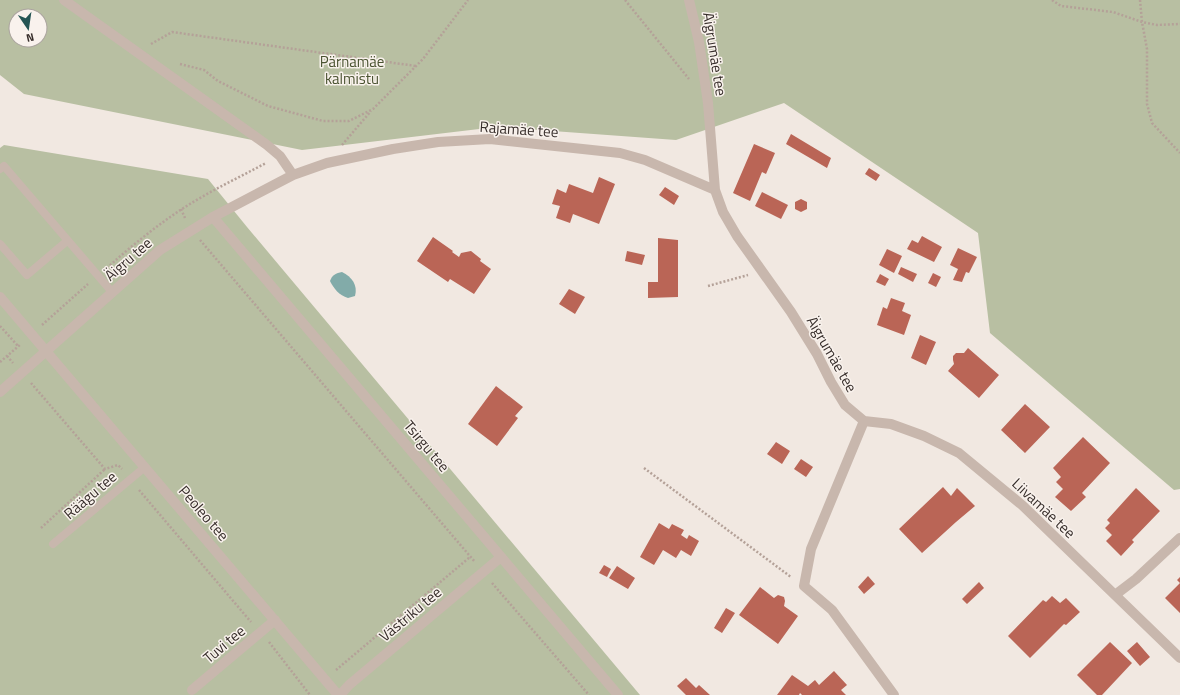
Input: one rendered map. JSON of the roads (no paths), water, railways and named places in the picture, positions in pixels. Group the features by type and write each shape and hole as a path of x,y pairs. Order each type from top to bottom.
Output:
{"street":[{"path":"64,0 267,145 280,156 293,175"},
{"name":"Äigrumäe tee","path":"690,0 699,42 708,103 715,190 723,212 737,236 791,312 817,354 845,406 864,421"},
{"name":"Rajamäe tee","path":"293,175 327,163 393,149 431,143 490,139 620,153 646,160 715,190"},
{"name":"Äigru tee","path":"0,392 160,250 213,217 293,175"},
{"name":"Tsirgu tee","path":"213,217 618,695"},
{"name":"Peoleo tee","path":"0,297 339,695"},
{"path":"864,421 812,548 804,586 832,610 894,695"},
{"name":"Liivamäe tee","path":"864,421 891,424 924,436 959,454 1022,505 1180,658"},
{"path":"1115,595 1136,579 1180,538"},
{"name":"Västriku tee","path":"339,695 501,557"},
{"name":"Tuvi tee","path":"192,690 275,620"}],"lane":[{"path":"0,169 4,166 112,292"},
{"path":"0,244 27,275 67,240"},
{"name":"Räägu tee","path":"53,544 145,467"}],"water":[{"path":"342,272 349,276 355,285 355,296 348,298 345,297 337,291 330,281 333,276"}],"park label":[{"name":"Pärnamäe kalmistu","path":"352,70"}]}
